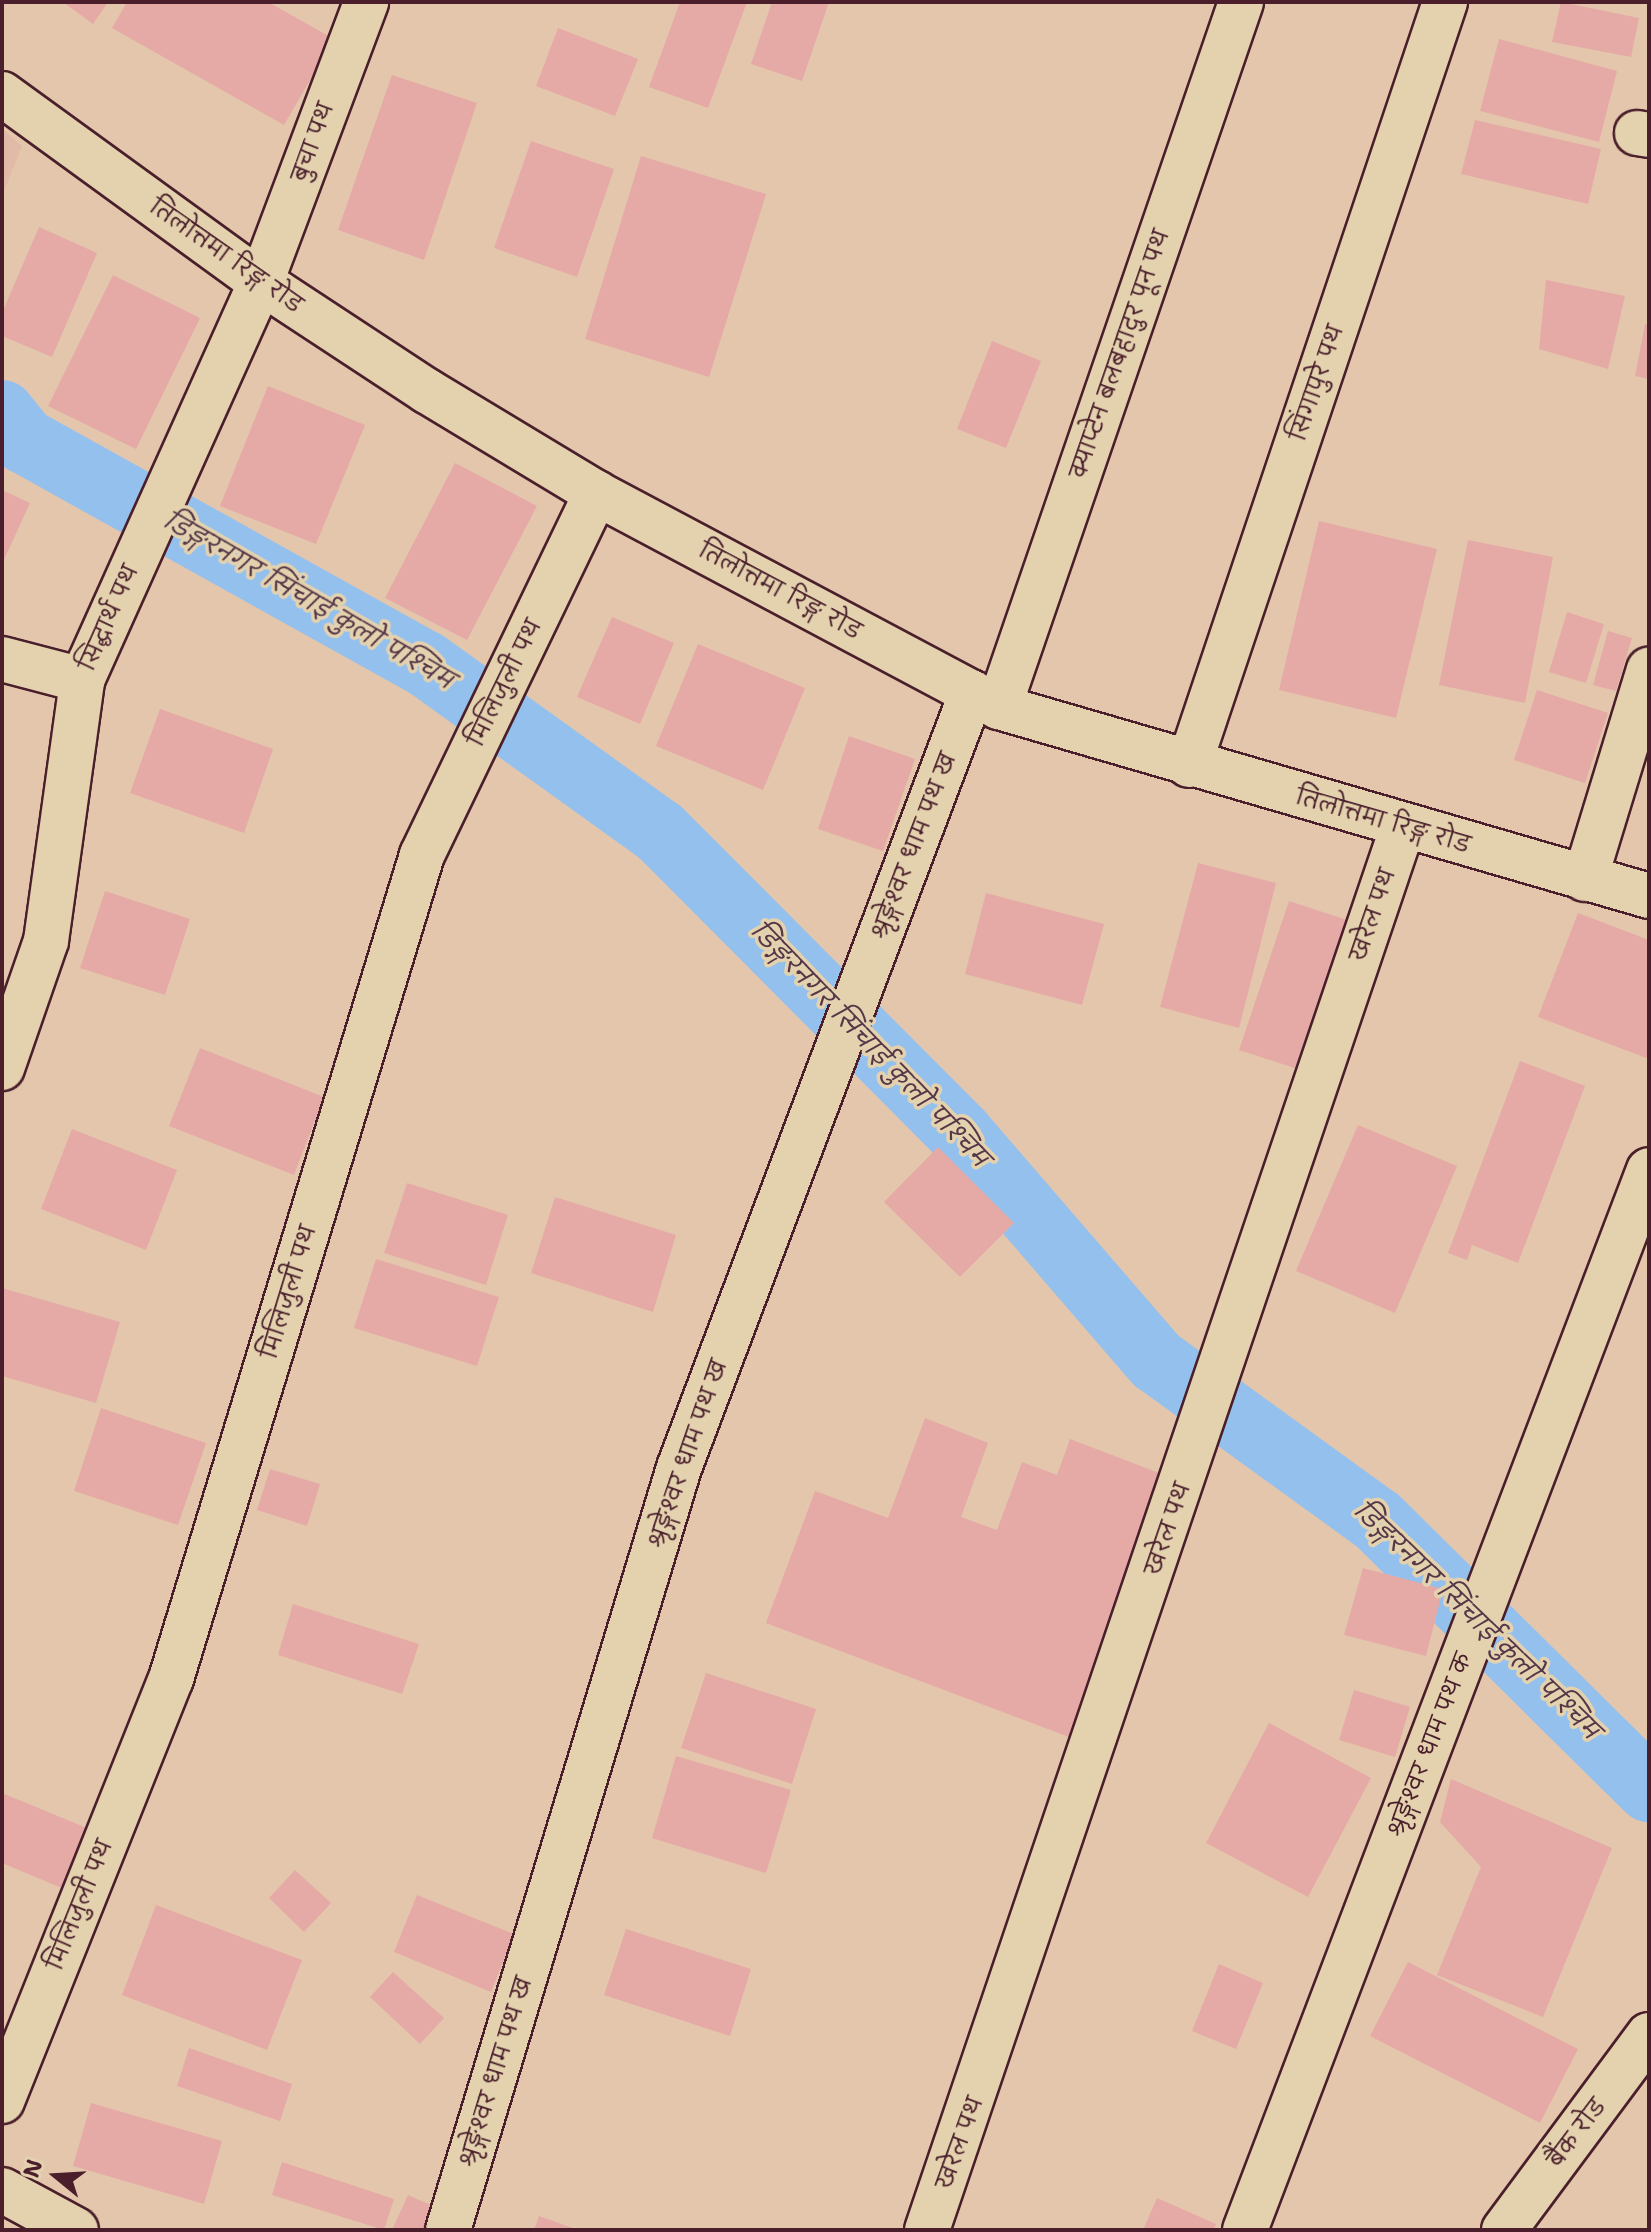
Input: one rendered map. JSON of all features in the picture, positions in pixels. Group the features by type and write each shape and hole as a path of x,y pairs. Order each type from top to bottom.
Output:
{"street":[{"name":"बुचा पथ","path":"261,282 366,2"},
{"name":"क्याप्टेन बलबहादुर पून पथ","path":"985,700 1241,2"},
{"name":"सिंगापुरे पथ","path":"1189,765 1445,2"},
{"name":"तिलोत्तमा रिङ्ग रोड","path":"2,94 261,282 596,493 985,700 1189,765 1649,896"},
{"name":"सिद्धार्थ पथ","path":"2,1068 46,941 82,680 261,282"},
{"name":"मिलिजुली पथ","path":"2,2101 171,1679 422,855 596,493"},
{"path":"2,659 82,680"},
{"path":"1585,879 1649,670"},
{"name":"श्रृङ्गेश्वर धाम पथ ख","path":"448,2230 679,1468 839,1043 985,700"},
{"name":"खरेल पथ","path":"927,2230 1204,1422 1403,826"},
{"name":"श्रृङ्गेश्वर धाम पथ क","path":"1245,2230 1649,1170"},
{"name":"बैंक रोड","path":"1504,2230 1649,2035"},
{"path":"2,2190 76,2230"}],"shaded area":[{"path":"2,128 22,146 2,196"}],"building":[{"path":"63,2 108,2 93,24"},
{"path":"127,2 268,2 334,39 284,125 112,28"},
{"path":"680,2 747,2 708,108 649,87"},
{"path":"772,2 829,2 802,81 751,64"},
{"path":"1561,2 1639,18 1631,57 1552,42"},
{"path":"558,28 638,59 615,116 536,86"},
{"path":"1499,39 1617,71 1599,142 1480,111"},
{"path":"392,75 477,103 424,260 338,230"},
{"path":"1475,120 1601,149 1588,204 1461,174"},
{"path":"531,141 614,169 577,277 494,248"},
{"path":"641,156 766,194 709,377 585,339"},
{"path":"39,227 97,253 52,357 2,336 2,313"},
{"path":"113,275 200,318 136,449 48,406"},
{"path":"1546,280 1625,296 1608,369 1539,349"},
{"path":"1645,324 1649,325 1649,379 1635,376"},
{"path":"992,341 1041,361 1006,448 957,429"},
{"path":"268,386 365,425 316,544 220,506"},
{"path":"455,463 537,506 467,640 385,598"},
{"path":"2,490 30,503 2,564"},
{"path":"1319,521 1437,549 1396,718 1279,690"},
{"path":"1468,540 1553,557 1525,703 1439,685"},
{"path":"1567,612 1604,624 1586,683 1549,672"},
{"path":"612,617 674,643 640,724 577,697"},
{"path":"1608,631 1632,638 1616,691 1593,685"},
{"path":"698,644 805,688 763,790 656,746"},
{"path":"1537,690 1608,713 1585,783 1514,760"},
{"path":"160,709 273,749 244,833 130,793"},
{"path":"849,736 915,759 883,851 818,829"},
{"path":"1198,863 1276,883 1239,1028 1160,1007"},
{"path":"105,891 190,919 165,995 80,968"},
{"path":"986,893 1104,924 1082,1005 965,974"},
{"path":"1289,901 1353,922 1304,1071 1239,1050"},
{"path":"1578,913 1649,940 1649,1059 1538,1017"},
{"path":"200,1048 324,1097 294,1175 169,1126"},
{"path":"1520,1061 1585,1086 1518,1263 1472,1245 1467,1260 1448,1253"},
{"path":"1358,1125 1457,1166 1395,1313 1296,1271"},
{"path":"72,1129 177,1170 146,1250 41,1209"},
{"path":"938,1147 1014,1223 960,1277 884,1202"},
{"path":"407,1183 508,1215 486,1285 384,1253"},
{"path":"555,1197 676,1235 653,1312 531,1273"},
{"path":"376,1259 499,1297 477,1366 354,1328"},
{"path":"2,1288 120,1322 96,1403 2,1376"},
{"path":"101,1408 206,1443 178,1525 74,1491"},
{"path":"925,1418 988,1443 961,1517 997,1530 1022,1462 1057,1475 1070,1439 1167,1476 1069,1737 766,1623 815,1491 888,1518"},
{"path":"270,1469 320,1484 307,1526 257,1510"},
{"path":"1363,1568 1443,1589 1426,1656 1344,1635"},
{"path":"293,1604 419,1644 402,1694 278,1655"},
{"path":"706,1673 816,1709 792,1784 681,1748"},
{"path":"1354,1690 1410,1707 1395,1757 1339,1740"},
{"path":"1269,1723 1371,1778 1308,1897 1206,1843"},
{"path":"676,1756 791,1790 766,1873 652,1838"},
{"path":"1451,1779 1612,1848 1543,2017 1437,1975 1481,1867 1440,1822"},
{"path":"2,1793 99,1833 74,1893 2,1863"},
{"path":"295,1870 331,1903 304,1932 269,1898"},
{"path":"417,1895 514,1934 491,1992 394,1952"},
{"path":"156,1905 302,1960 267,2050 122,1995"},
{"path":"626,1929 751,1969 730,2036 604,1995"},
{"path":"1408,1962 1578,2049 1540,2123 1370,2036"},
{"path":"1219,1964 1263,1983 1236,2049 1192,2031"},
{"path":"393,1972 444,2018 420,2044 370,1997"},
{"path":"189,2048 292,2084 280,2121 177,2086"},
{"path":"91,2103 222,2141 204,2204 73,2166"},
{"path":"282,2162 394,2199 384,2230 272,2195"},
{"path":"408,2195 451,2214 444,2230 392,2230"},
{"path":"1157,2198 1216,2224 1214,2230 1143,2230"},
{"path":"539,2216 578,2230 534,2230"}],"waterway":[{"name":"डिङ्गरनगर सिंचाई कुलो पश्चिम","path":"2,413 25,441 426,664 660,832 959,1132 1157,1361 1377,1520 1649,1789"}]}
